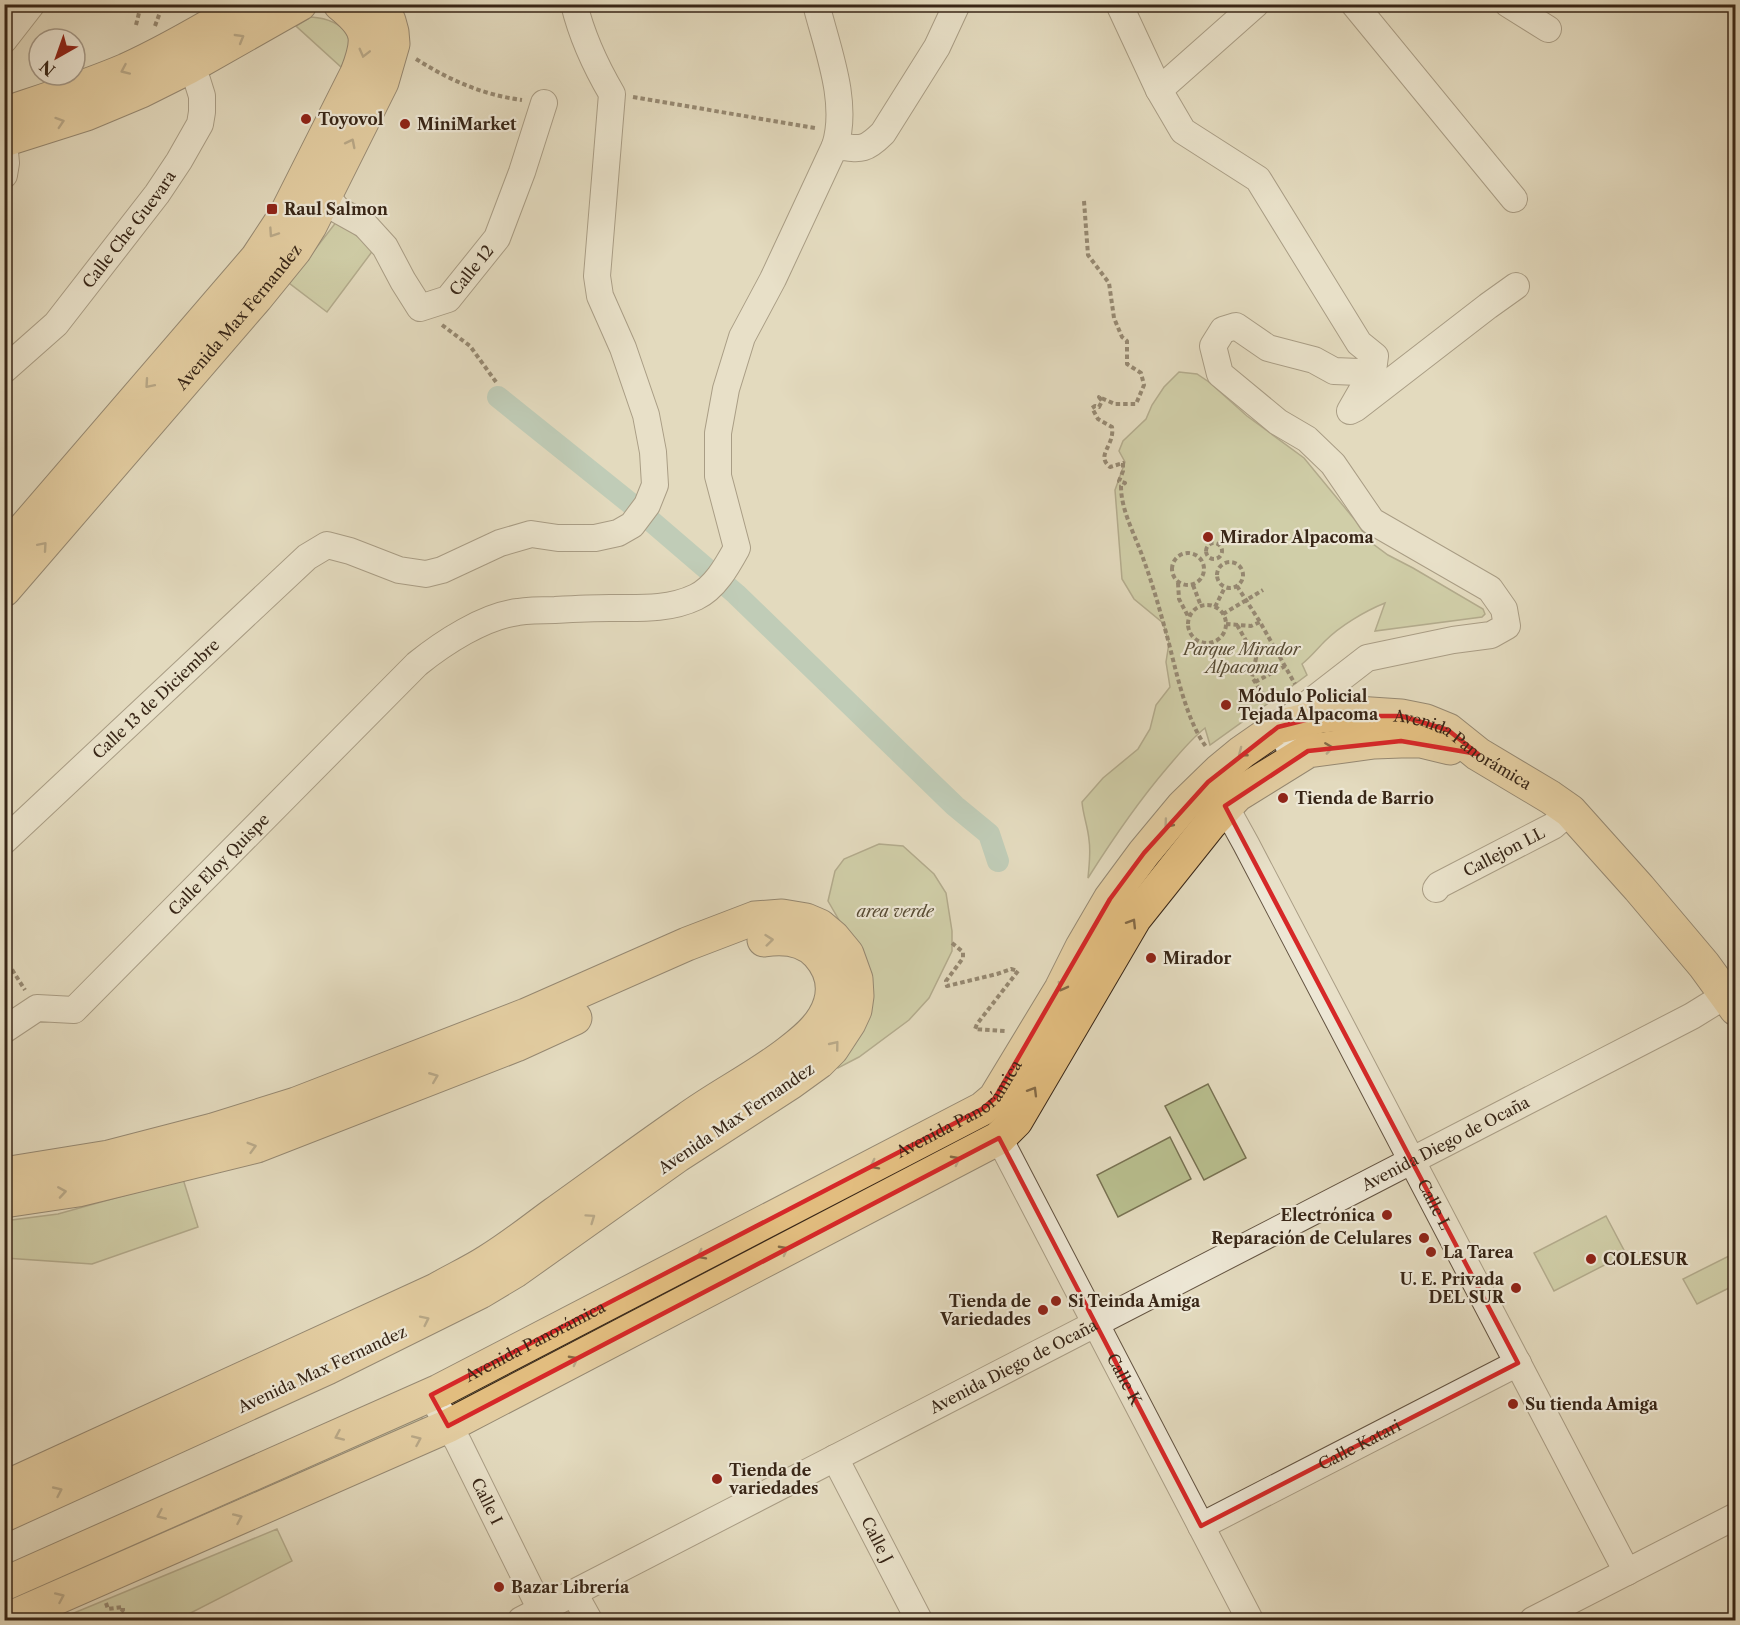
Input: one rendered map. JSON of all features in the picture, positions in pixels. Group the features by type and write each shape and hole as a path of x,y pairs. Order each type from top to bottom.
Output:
{"main road":[{"path":"4,140 86,114 141,91 247,4"},
{"path":"4,114 75,91 126,70 184,56 300,4"},
{"name":"Avenida Max Fernandez","path":"4,590 248,307 295,250 310,226 314,189 365,52 366,40 359,21 340,4"},
{"path":"378,4 388,21 393,44"},
{"name":"Avenida Max Fernandez","path":"4,552 257,258 286,214 314,189 382,82 393,44"},
{"name":"Avenida Panorámica","path":"4,1584 431,1395 982,1109 995,1098 1051,1006 1110,899 1183,806 1215,780 1273,715 1321,716 1356,713 1401,716 1426,721 1448,730 1478,754 1531,784 1570,811 1658,910 1704,965 1731,1002"},
{"path":"1215,780 1237,795 1308,751 1374,742 1421,741 1478,754"},
{"name":"Avenida Panorámica","path":"6,1620 448,1426 999,1138 1016,1121 1215,780"},
{"name":"Avenida Max Fernandez","path":"4,1174 109,1156 217,1142 257,1146 516,1044 639,977 752,942 773,939 805,944 817,952 831,975 833,987 831,1003 824,1018 803,1041 774,1064 689,1117 487,1261 474,1282 327,1368 4,1515"},
{"path":"982,1109 999,1138"},
{"name":"Avenida Max Fernandez","path":"4,1201 78,1190 217,1142"},
{"name":"Avenida Max Fernandez","path":"4,1488 436,1290 474,1282"}],"street":[{"path":"4,40 32,4"},
{"path":"574,4 580,29 598,72 612,94"},
{"path":"816,4 839,93 837,139 860,149 883,133 937,47 957,4"},
{"path":"1119,4 1159,90 1183,130 1258,179 1359,343 1376,356 1373,370 1350,411 1516,286"},
{"path":"1159,90 1256,4"},
{"path":"1354,4 1514,199"},
{"path":"1508,4 1548,29"},
{"name":"Calle Che Guevara","path":"4,370 56,324 157,194 179,161 200,124 202,112 202,96 197,80 184,56"},
{"name":"Calle 13 de Diciembre","path":"4,841 307,557 327,545 350,551 399,570 426,574 442,570 500,543 531,534 558,538 595,538 618,532 632,525 647,505 655,485 653,452 646,415 623,348 600,296 597,276 612,94"},
{"name":"Calle 12","path":"420,308 448,299 497,238 522,172 544,103"},
{"name":"Calle Eloy Quispe","path":"37,1008 74,1010 417,664 438,647 484,622 516,612 651,608 678,603 697,596 712,585 737,548 718,476 718,433 726,389 742,337 773,279 837,139"},
{"path":"4,140 6,163 4,175"},
{"path":"314,189 338,210 364,225 386,247 420,308"},
{"path":"1296,759 1273,715 1367,658 1453,640 1491,635 1507,626 1504,609 1490,589 1372,521 1333,464 1307,439 1278,422 1220,374 1213,346 1223,330 1236,326 1268,348 1314,360 1334,371 1373,370"},
{"name":"Calle L","path":"1215,780 1627,1572"},
{"name":"Callejon LL","path":"1436,890 1439,885 1553,826 1570,811"},
{"name":"Avenida Diego de Ocaña","path":"531,1615 1697,1013 1731,1002"},
{"path":"4,1030 37,1008"},
{"name":"Calle K","path":"999,1138 1250,1620"},
{"name":"Calle Katari","path":"1201,1526 1518,1364"},
{"name":"Calle I","path":"431,1395 458,1442 531,1615"},
{"name":"Calle J","path":"835,1458 919,1620"},
{"path":"1533,1620 1736,1516"},
{"path":"574,1593 589,1620"}],"path":[{"path":"136,25 139,13 146,4"},
{"path":"393,44 442,76 475,89 508,98 544,103"},
{"path":"612,94 837,139"},
{"path":"1084,201 1088,255 1109,283 1114,318 1122,337 1127,341 1126,364 1141,373 1144,385 1136,404 1115,404 1099,397 1102,401 1101,405 1092,408 1098,419 1112,428 1113,434 1104,455 1105,463 1110,467 1123,463 1119,481 1125,483 1121,486 1124,507 1144,560 1166,632 1180,689 1215,780"},
{"path":"420,308 470,346 496,382"},
{"path":"1215,543 1219,546 1221,554 1218,557 1212,559 1208,556 1206,551 1208,546 1215,543"},
{"path":"1189,553 1202,560 1203,576 1196,584 1186,585 1178,582 1173,576 1173,565 1179,556 1189,553"},
{"path":"1202,560 1208,556"},
{"path":"1218,557 1223,565"},
{"path":"1229,562 1240,567 1243,579 1237,586 1225,587 1218,578 1219,570 1223,565 1229,562"},
{"path":"1178,582 1179,599 1189,619 1189,629 1196,639 1207,643 1218,639 1226,624 1223,614 1211,605 1201,606 1189,619"},
{"path":"1193,585 1201,606"},
{"path":"1237,586 1295,684"},
{"path":"1215,607 1225,587"},
{"path":"1223,614 1263,590"},
{"path":"1226,624 1251,626 1260,622"},
{"path":"1237,625 1256,658 1252,677 1273,715"},
{"path":"1255,682 1285,666"},
{"path":"952,943 963,952 963,958 946,981 947,986 1011,969 1018,971 975,1029 1007,1031"},
{"path":"4,957 37,1008"},
{"path":"113,1608 123,1607 114,1620"}],"highlighted area":[{"path":"1321,716 1401,716 1448,730 1478,754 1401,741 1308,751 1225,806 1518,1363 1201,1526 999,1138 448,1426 431,1395 982,1109 995,1098 1110,899 1144,853 1208,782 1278,727"}],"green space":[{"path":"311,17 336,23 347,34 351,49 341,67 296,26"},
{"path":"337,221 374,249 327,312 289,283"},
{"name":"Parque Mirador Alpacoma","path":"1179,372 1197,374 1209,382 1247,416 1304,458 1355,520 1369,541 1388,555 1483,609 1485,614 1482,617 1375,631 1385,603 1345,624 1302,664 1307,675 1295,684 1210,745 1205,728 1194,737 1145,795 1088,878 1090,845 1082,802 1103,778 1138,749 1150,729 1156,705 1170,687 1166,662 1169,643 1163,623 1134,599 1122,579 1115,490 1125,462 1119,451 1123,441 1146,419 1164,387"},
{"name":"area verde","path":"879,844 903,846 934,874 946,893 952,931 952,951 929,998 909,1020 859,1057 838,1068 832,1049 847,934 828,901 835,871 844,859"},
{"path":"1208,1084 1246,1158 1204,1180 1165,1106"},
{"path":"972,1132 974,1134 455,1404 454,1401"},
{"path":"1170,1137 1191,1179 1118,1217 1097,1175"},
{"path":"183,1179 198,1227 92,1264 5,1258 4,1221 58,1214"},
{"path":"1606,1216 1626,1254 1554,1291 1534,1253"},
{"path":"1735,1253 1735,1285 1697,1304 1683,1279"},
{"path":"420,1417 424,1419 15,1600 14,1596"},
{"path":"277,1529 292,1561 177,1620 57,1620"}],"waterway":[{"path":"498,397 630,503 736,594 955,806 989,834 998,861"}],"place":[{"name":"Toyovol","path":"306,119"},
{"name":"MiniMarket","path":"405,124"},
{"name":"Raul Salmon","path":"272,209"},
{"name":"Mirador Alpacoma","path":"1208,537"},
{"name":"Módulo Policial Tejada Alpacoma","path":"1226,705"},
{"name":"Tienda de Barrio","path":"1283,798"},
{"name":"Mirador","path":"1151,958"},
{"name":"Electrónica","path":"1387,1215"},
{"name":"Reparación de Celulares","path":"1424,1238"},
{"name":"La Tarea","path":"1431,1252"},
{"name":"COLESUR","path":"1591,1259"},
{"name":"U. E. Privada DEL SUR","path":"1516,1288"},
{"name":"Si Teinda Amiga","path":"1056,1301"},
{"name":"Tienda de Variedades","path":"1043,1310"},
{"name":"Su tienda Amiga","path":"1513,1404"},
{"name":"Tienda de variedades","path":"717,1479"},
{"name":"Bazar Librería","path":"499,1587"}]}
